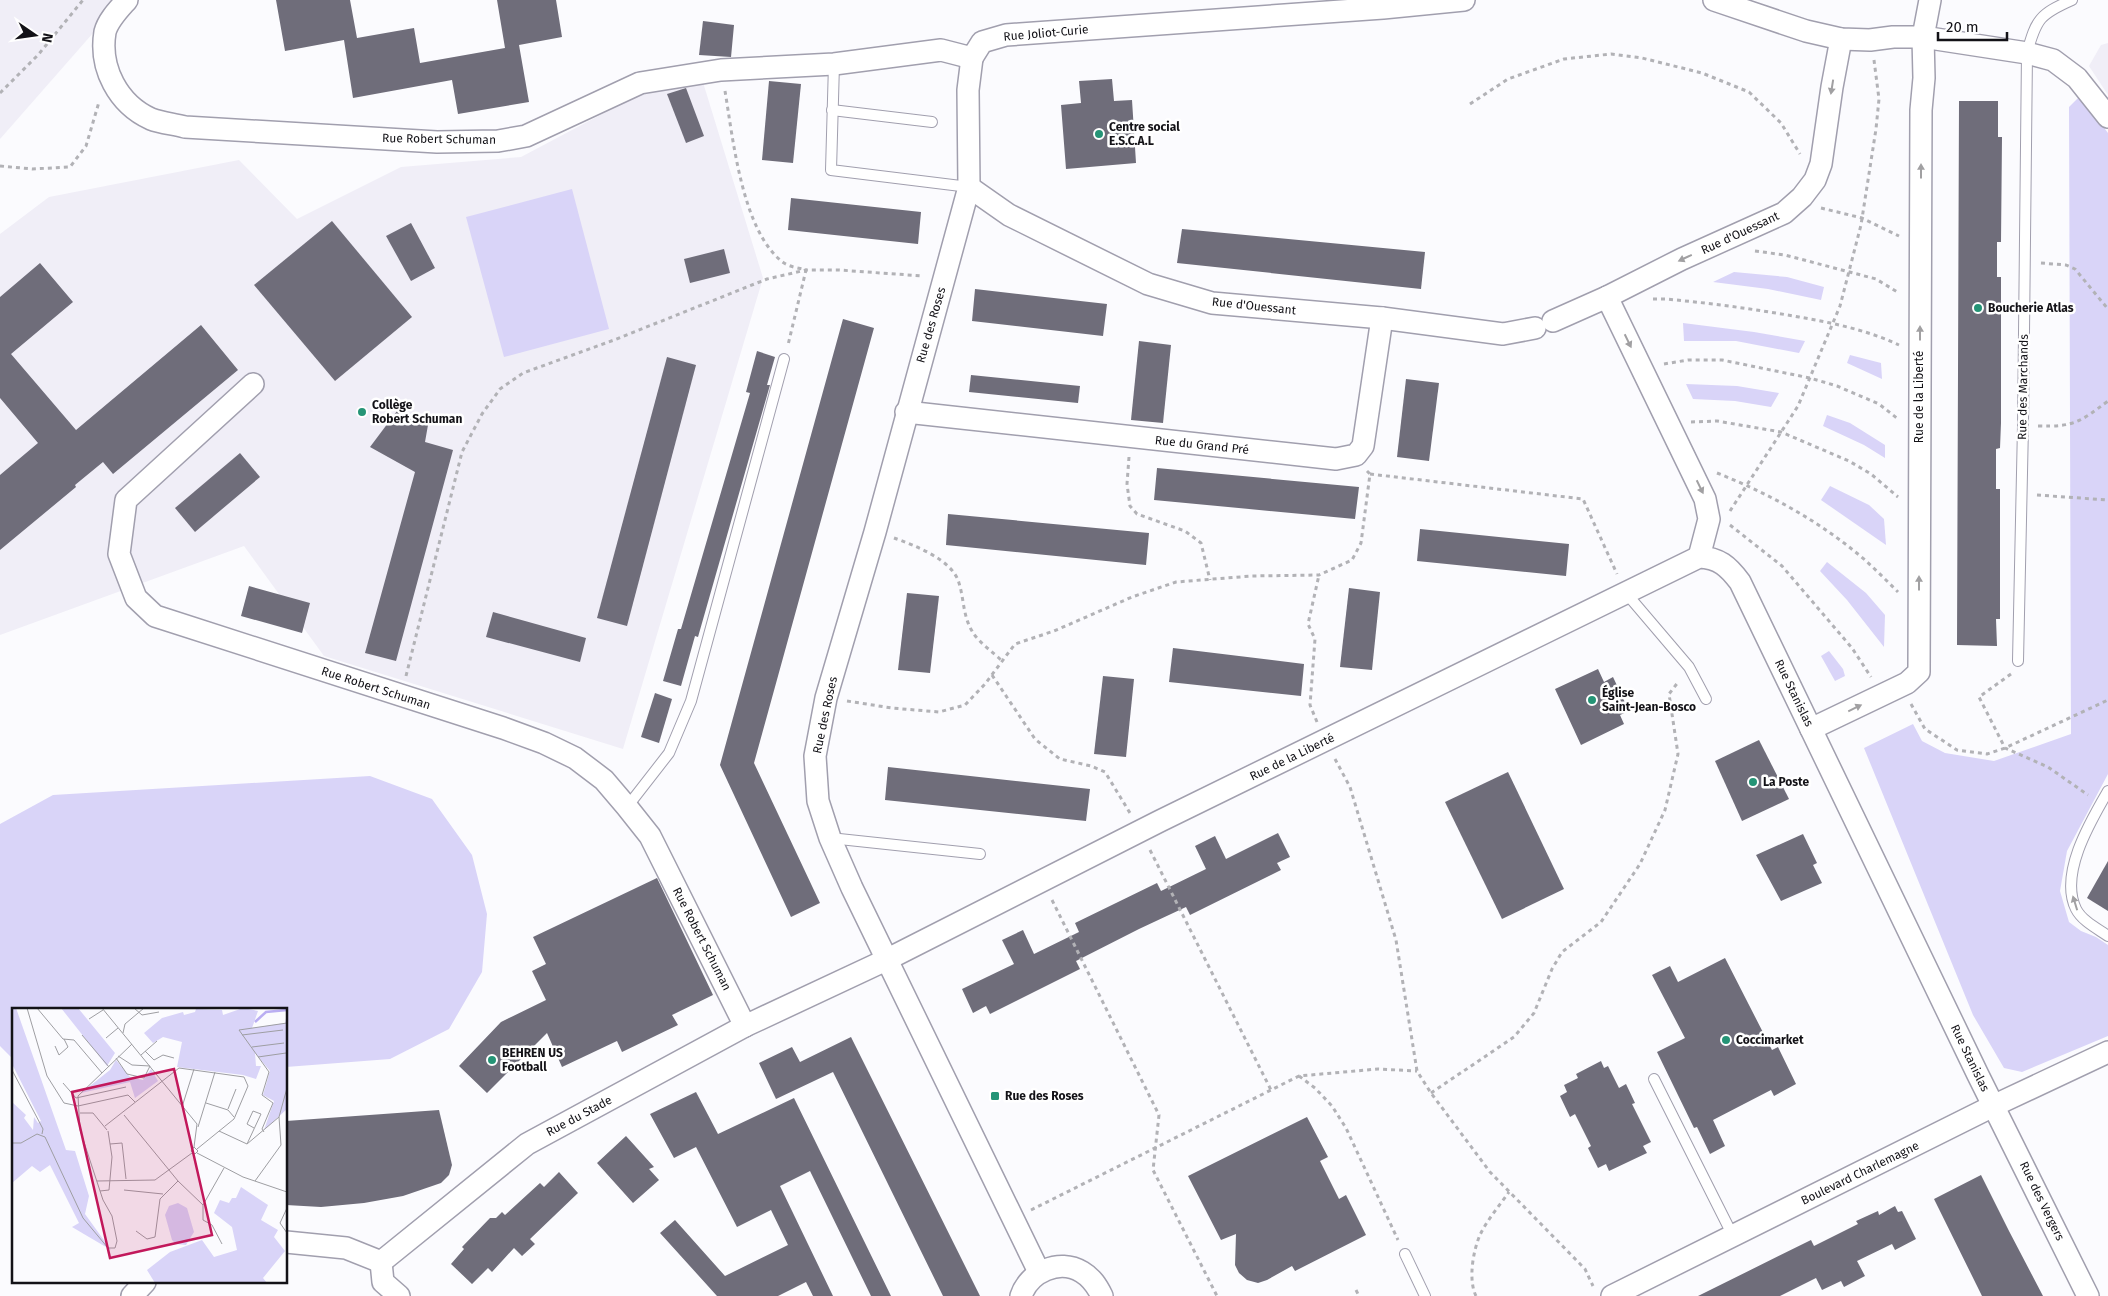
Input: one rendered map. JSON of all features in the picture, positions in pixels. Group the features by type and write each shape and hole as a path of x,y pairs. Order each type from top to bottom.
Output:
{"street":[{"path":"110,79 104,54 106,31 116,12 126,0"},
{"name":"Rue Joliot-Curie","path":"972,58 982,42 1006,35 1383,8 1464,0"},
{"path":"1714,0 1806,31 1841,39 1870,40 1893,37 1923,37 2027,53 2053,60 2065,68 2090,93 2108,117"},
{"name":"Rue de la Liberté","path":"1811,729 1907,683 1919,672 1921,110 1924,78 1923,37 1930,0"},
{"name":"Rue d'Ouessant","path":"969,187 1009,215 1148,284 1212,303 1382,318 1502,334 1544,324 1607,297 1682,259 1784,213 1802,197 1815,180 1823,155 1832,87 1841,39"},
{"path":"721,70 834,64 941,50 972,58"},
{"name":"Rue des Roses","path":"972,58 968,90 969,187 906,412 875,532 826,698 815,756 818,801 830,838 886,960 1039,1272"},
{"name":"Rue Robert Schuman","path":"110,79 127,103 151,119 185,127 437,142 498,141 526,136 640,83 721,70"},
{"path":"1607,297 1705,499 1709,519 1700,557"},
{"path":"1356,455 1363,446 1382,318"},
{"name":"Rue Robert Schuman","path":"253,384 126,500 119,554 136,598 155,616 544,742 575,758 604,780 650,836 745,1026"},
{"name":"Rue du Grand Pré","path":"906,412 1336,459 1356,455"},
{"name":"Rue de la Liberté","path":"886,960 1140,831 1700,557"},
{"name":"Rue Stanislas","path":"1700,557 1712,558 1721,562 1731,569 1740,582 1993,1106"},
{"name":"Rue du Stade","path":"381,1262 527,1144 745,1026 886,960"},
{"name":"Boulevard Charlemagne","path":"1618,1292 1993,1106 2108,1052"},
{"name":"Rue des Vergers","path":"1993,1106 2088,1296"},
{"path":"288,1242 346,1248 381,1262 383,1282 399,1296"},
{"path":"1021,1296 1024,1286 1039,1272 1057,1266 1075,1268 1094,1281 1102,1296"},
{"path":"132,1296 143,1284"}],"lane":[{"name":"Rue des Marchands","path":"2018,661 2023,426 2027,53 2038,22 2047,11 2072,0"},
{"path":"834,64 831,170 969,187"},
{"path":"832,110 932,122"},
{"path":"627,807 669,753 691,701 784,359"},
{"path":"1626,593 1689,667 1706,699"},
{"path":"2108,791 2074,860 2070,884 2076,910 2084,919 2108,936"},
{"path":"830,838 980,854"},
{"path":"1654,1079 1733,1236"},
{"path":"1405,1254 1425,1296"}],"path":[{"path":"0,93 38,55 83,0"},
{"path":"1728,513 1798,406 1840,306 1862,218 1880,99 1870,40"},
{"path":"1470,104 1508,78 1564,60 1611,54 1642,58 1702,73 1749,92 1780,123 1815,180"},
{"path":"721,70 743,190 756,224 772,252 785,264 806,270"},
{"path":"0,166 32,170 70,167 86,146 99,102 110,79"},
{"path":"1812,206 1862,218 1889,230 1905,240"},
{"path":"1746,249 1785,255 1849,272 1876,280 1905,296"},
{"path":"2025,262 2066,265 2075,270 2108,309"},
{"path":"784,359 806,270"},
{"path":"401,696 462,452 482,414 500,389 523,373 614,340 767,279 806,270 839,270 944,278"},
{"path":"1648,300 1665,299 1739,306 1833,323 1882,337 1904,348"},
{"path":"1656,365 1688,360 1722,360 1810,378 1837,386 1879,404 1902,423"},
{"path":"2023,426 2070,425 2083,420 2108,401"},
{"path":"1684,422 1717,421 1781,432 1849,461 1871,474 1904,503"},
{"path":"1131,437 1127,484 1130,506 1137,514 1185,531 1201,543 1210,580"},
{"path":"826,698 892,708 938,712 966,705 1015,644 1054,631 1132,597 1176,582 1319,575 1352,560 1361,543 1370,474 1356,455"},
{"path":"1688,463 1696,464 1747,485 1806,516 1865,559 1904,598"},
{"path":"1370,474 1583,499 1626,593"},
{"path":"2021,494 2108,500"},
{"path":"875,532 920,547 946,564 959,580 965,614 972,632 1002,661"},
{"path":"1319,575 1308,624 1315,639 1310,705 1350,787 1396,940 1417,1071 1431,1093 1490,1172 1585,1269 1618,1292"},
{"path":"2018,661 2007,678 1980,697 2005,748 2064,776 2100,804"},
{"path":"1431,1093 1514,1037 1534,1013 1552,969 1562,952 1601,922 1640,864 1666,810 1678,754 1670,694 1689,667"},
{"path":"992,675 1035,739 1060,759 1091,766 1105,772 1140,831 1271,1090"},
{"path":"1042,880 1159,1115 1153,1170 1217,1296"},
{"path":"1012,1219 1299,1076 1378,1069 1417,1071"},
{"path":"1299,1076 1315,1088 1332,1106 1346,1128 1405,1254"},
{"path":"1476,1296 1471,1269 1480,1235 1509,1192"},
{"path":"1356,1290 1359,1296"}],"shaded area":[{"path":"0,0 122,0 0,139"},
{"path":"2108,43 2108,95 2089,66 2101,45"},
{"name":"Collège Robert Schuman","path":"702,79 763,278 623,749 324,656 244,546 0,635 0,234 49,197 239,160 297,219 401,167 521,157 640,94"},
{"path":"2080,96 2108,133 2108,774 2067,851 2060,891 2069,922 2081,931 2096,937 2108,945 2108,1036 2022,1072 2004,1068 1973,1015 1864,748 1913,724 1922,741 1945,753 1994,761 2071,734 2069,107"},
{"path":"572,189 609,329 504,357 466,217"},
{"path":"1734,272 1787,277 1824,287 1821,300 1768,289 1713,282"},
{"path":"1683,323 1805,341 1799,353 1736,341 1684,341"},
{"path":"1850,355 1881,363 1882,379 1847,363"},
{"path":"1686,384 1737,386 1779,393 1771,407 1735,401 1693,399"},
{"path":"1827,415 1850,423 1885,445 1885,458 1864,445 1823,426"},
{"path":"1830,486 1869,505 1884,519 1886,545 1821,500"},
{"path":"1827,562 1866,593 1885,615 1884,647 1847,600 1820,571"},
{"path":"1829,651 1843,669 1845,676 1835,681 1821,656"},
{"path":"370,776 432,799 472,855 487,914 482,972 449,1029 390,1059 288,1067 288,1008 12,1008 12,1058 0,1046 0,824 53,795"}],"building":[{"path":"276,0 350,0 357,38 414,28 420,63 505,48 497,0 556,0 562,37 519,45 529,102 458,114 452,80 353,98 344,40 285,51"},
{"path":"703,21 734,25 731,57 699,55"},
{"name":"Centre social E.S.C.A.L","path":"1112,79 1114,101 1132,100 1136,163 1066,169 1061,105 1081,103 1079,81"},
{"path":"769,81 801,84 793,163 762,160"},
{"path":"686,88 704,136 686,143 667,94"},
{"path":"1959,101 1998,101 1998,137 2002,137 2001,242 1997,242 1997,277 2001,277 2001,423 2000,448 1996,449 1996,489 2000,489 2000,619 1996,619 1997,646 1957,645"},
{"path":"791,198 921,212 918,244 788,230"},
{"path":"332,221 412,317 335,381 254,285"},
{"path":"411,223 435,268 411,281 386,236"},
{"path":"1182,229 1425,252 1421,289 1177,263"},
{"path":"724,249 730,273 690,283 684,259"},
{"path":"40,263 73,302 11,354 76,430 201,325 238,370 113,474 103,462 0,550 0,475 38,443 0,398 0,297"},
{"path":"975,289 1107,304 1103,336 972,321"},
{"path":"843,319 874,328 754,763 820,903 791,917 720,765"},
{"path":"1139,341 1171,345 1163,423 1131,420"},
{"path":"757,351 775,357 767,385 770,385 698,637 695,636 681,686 663,681 678,629 681,629 750,393 746,392"},
{"path":"667,357 696,365 627,626 597,618"},
{"path":"971,375 1080,386 1078,403 969,392"},
{"path":"1406,379 1439,383 1429,461 1397,457"},
{"path":"397,411 428,425 425,442 453,450 396,661 365,653 415,472 370,447"},
{"path":"240,453 260,477 195,532 175,508"},
{"path":"1157,468 1359,487 1355,519 1154,500"},
{"path":"948,514 1149,533 1146,565 946,545"},
{"path":"1420,529 1569,544 1566,576 1417,561"},
{"path":"249,586 310,603 302,633 241,616"},
{"path":"1349,588 1380,592 1372,670 1340,667"},
{"path":"907,593 939,596 930,673 898,670"},
{"path":"493,612 586,638 580,662 486,637"},
{"path":"1173,648 1304,664 1301,696 1169,682"},
{"name":"Église Saint-Jean-Bosco","path":"1598,669 1604,682 1613,677 1629,711 1620,715 1624,724 1581,745 1555,689"},
{"path":"1103,676 1134,679 1126,757 1094,754"},
{"path":"655,693 672,699 659,743 641,737"},
{"path":"1759,740 1789,799 1742,821 1715,761"},
{"path":"888,767 1090,789 1086,821 885,800"},
{"path":"1508,772 1564,889 1502,919 1445,802"},
{"path":"1278,833 1290,857 1277,863 1281,870 1190,915 1186,907 1139,929 1076,961 1080,969 990,1014 986,1006 973,1013 962,989 1014,964 1002,940 1023,930 1034,954 1079,932 1075,923 1157,883 1161,891 1206,869 1195,846 1215,836 1226,859"},
{"path":"1803,834 1817,863 1813,865 1822,883 1781,901 1756,855"},
{"path":"2108,861 2108,911 2087,898"},
{"path":"657,878 713,995 672,1015 678,1025 622,1052 617,1041 562,1067 547,1033 487,1093 459,1066 501,1022 546,1000 532,971 546,964 533,937"},
{"path":"1725,958 1772,1050 1778,1047 1796,1084 1774,1096 1771,1090 1713,1120 1725,1146 1710,1154 1697,1127 1694,1128 1657,1052 1685,1038 1652,975 1670,966 1678,982"},
{"path":"851,1037 980,1296 943,1296 833,1072 776,1099 759,1063 792,1047 800,1062"},
{"path":"1601,1061 1604,1068 1608,1066 1619,1088 1626,1084 1635,1103 1632,1104 1651,1142 1643,1146 1647,1153 1609,1171 1606,1164 1598,1168 1588,1148 1591,1146 1575,1114 1570,1117 1560,1096 1567,1092 1564,1085 1578,1078 1576,1074"},
{"path":"696,1092 718,1134 794,1098 891,1296 871,1296 810,1171 780,1186 833,1296 813,1296 806,1282 778,1296 717,1296 660,1233 675,1220 725,1276 788,1245 771,1210 737,1227 696,1147 674,1158 650,1114"},
{"path":"439,1110 452,1165 449,1175 441,1183 403,1196 364,1203 321,1207 288,1205 288,1121"},
{"path":"1307,1117 1328,1157 1320,1161 1339,1199 1346,1195 1366,1235 1295,1271 1292,1266 1258,1283 1247,1280 1239,1273 1235,1265 1236,1234 1221,1240 1188,1176"},
{"path":"626,1136 654,1167 649,1169 659,1180 633,1203 597,1163"},
{"path":"559,1172 578,1193 530,1239 535,1244 522,1256 514,1248 492,1272 488,1268 472,1284 451,1264 464,1249 462,1247 490,1218 496,1218 502,1212 505,1215 540,1183 544,1187"},
{"path":"1981,1175 2043,1296 1982,1296 1934,1199"},
{"path":"1895,1206 1898,1212 1902,1211 1916,1239 1895,1250 1892,1244 1857,1261 1865,1276 1844,1287 1841,1281 1822,1290 1816,1278 1780,1296 1698,1296 1811,1240 1814,1246 1858,1224 1856,1221 1878,1211 1879,1215"}],"place":[{"name":"Centre social E.S.C.A.L","path":"1099,134"},
{"name":"Boucherie Atlas","path":"1978,308"},
{"name":"Collège Robert Schuman","path":"362,412"},
{"name":"Église Saint-Jean-Bosco","path":"1592,700"},
{"name":"La Poste","path":"1753,782"},
{"name":"Coccimarket","path":"1726,1040"},
{"name":"BEHREN US Football","path":"492,1060"},
{"name":"Rue des Roses","path":"995,1096"}]}
